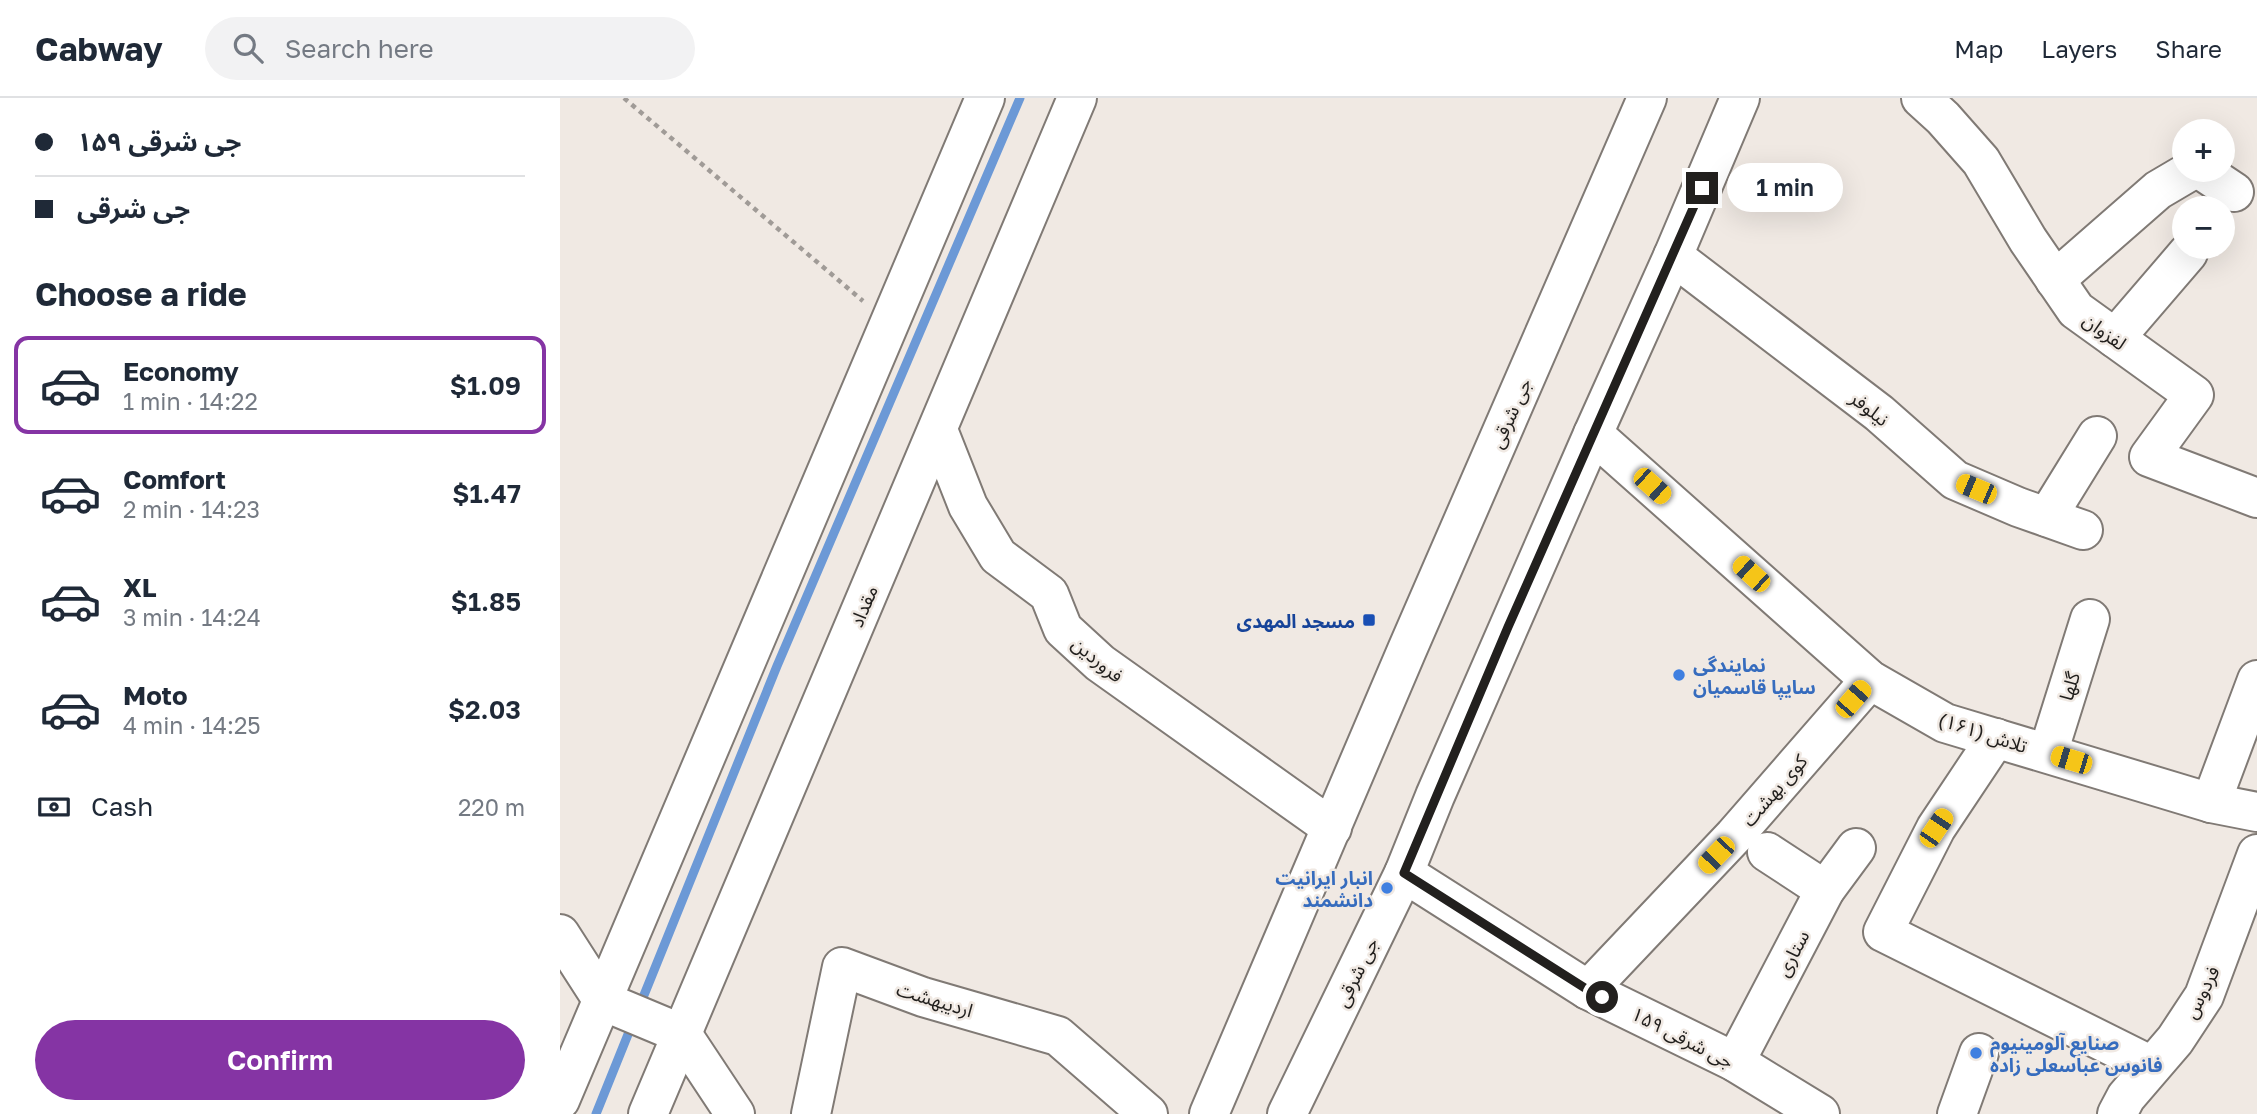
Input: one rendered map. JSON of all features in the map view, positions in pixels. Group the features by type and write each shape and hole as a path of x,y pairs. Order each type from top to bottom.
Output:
{"street":[{"path":"560,1100 985,98"},
{"name":"مقداد","path":"648,1114 1077,98"},
{"name":"جی شرقی","path":"1209,1114 1647,98"},
{"name":"جی شرقی","path":"1287,1114 1404,873 1435,796 1740,98"},
{"name":"لفزوان","path":"1921,98 1943,118 1981,161 2028,240 2077,310 2194,395 2149,457 2257,498"},
{"path":"2055,279 2158,190 2172,182"},
{"path":"2219,182 2234,192"},
{"name":"نیلوفر","path":"1673,256 1879,413 1955,480 2083,530"},
{"path":"2115,338 2183,259"},
{"name":"فروردین","path":"938,430 968,506 998,556 1049,594 1063,629 1100,663 1332,828"},
{"name":"تلاش (۱۶۱)","path":"1593,433 1870,680 1945,723 2211,803 2257,812"},
{"path":"2047,517 2097,436"},
{"name":"گلها","path":"2048,753 2090,619"},
{"name":"کوی بهشت","path":"1588,990 1734,836 1870,680"},
{"path":"2211,803 2257,680"},
{"path":"1996,738 1936,828 1883,932 2152,1066"},
{"name":"ستاری","path":"1735,1062 1825,890 1856,848"},
{"path":"1767,852 1825,890"},
{"name":"فردوس","path":"2118,1114 2126,1097 2175,1040 2204,996 2257,854"},
{"name":"جی شرقی ۱۵۹","path":"1404,873 1588,990 1735,1062 1820,1114"},
{"path":"560,934 603,1001 682,1034 735,1114"},
{"name":"اردیبهشت","path":"811,1114 842,967 923,997 1058,1035 1148,1114"},
{"path":"1957,1114 1979,1052"}],"path":[{"path":"624,98 890,324"}],"waterway":[{"path":"640,1005 777,666 1020,98"},
{"path":"596,1114 633,1022"}],"place":[{"name":"مسجد المهدی","path":"1369,620"},
{"name":"نمایندگی سایپا قاسمیان","path":"1679,675"},
{"name":"انبار ایرانیت دانشمند","path":"1387,888"},
{"name":"صنایع آلومینیوم فانوس عباسعلی زاده","path":"1976,1053"}],"route":[{"path":"1602,997 1404,873 1508,627 1702,188"}]}
